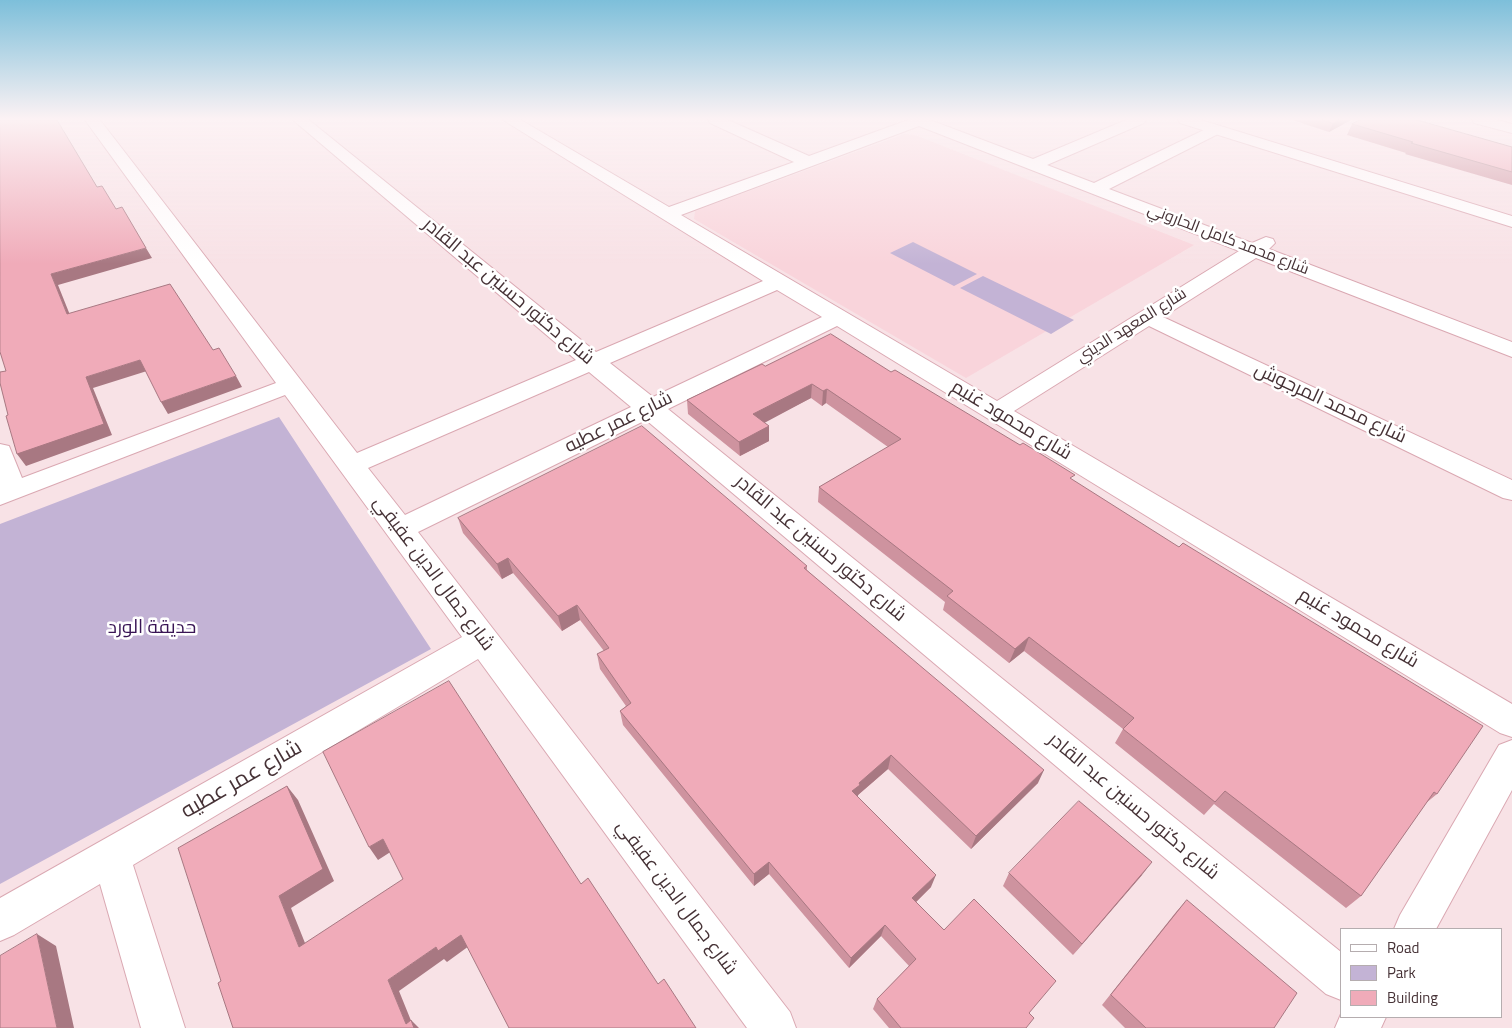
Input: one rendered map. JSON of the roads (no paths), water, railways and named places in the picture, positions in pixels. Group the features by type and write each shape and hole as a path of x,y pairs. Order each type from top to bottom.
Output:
{"street":[{"name":"شارع جمال الدين عفيفي","path":"128,168 774,1028"},
{"name":"شارع دكتور حسنين عبد القادر","path":"358,168 1340,978"},
{"name":"شارع محمود غنيم","path":"590,168 1512,722"},
{"path":"667,214 792,168"},
{"name":"شارع محمد كامل الحاروني","path":"1058,168 1262,246 1512,350"},
{"path":"1103,185 1137,168"},
{"path":"1356,168 1512,222"},
{"path":"1380,168 1512,207"},
{"name":"شارع محمد كامل الحاروني","path":"1262,246 1512,332"},
{"name":"شارع المعهد الديني","path":"996,412 1262,246"},
{"path":"351,465 779,282"},
{"name":"شارع عمر عطيه","path":"398,529 839,317"},
{"name":"شارع محمد المرجوش","path":"1148,317 1512,491"},
{"path":"0,452 6,494 291,385"},
{"name":"شارع عمر عطيه","path":"0,921 483,640"},
{"path":"1415,928 1512,756"},
{"path":"111,856 163,1028"}],"park label":[{"name":"حديقة الورد","path":"152,628"}]}
